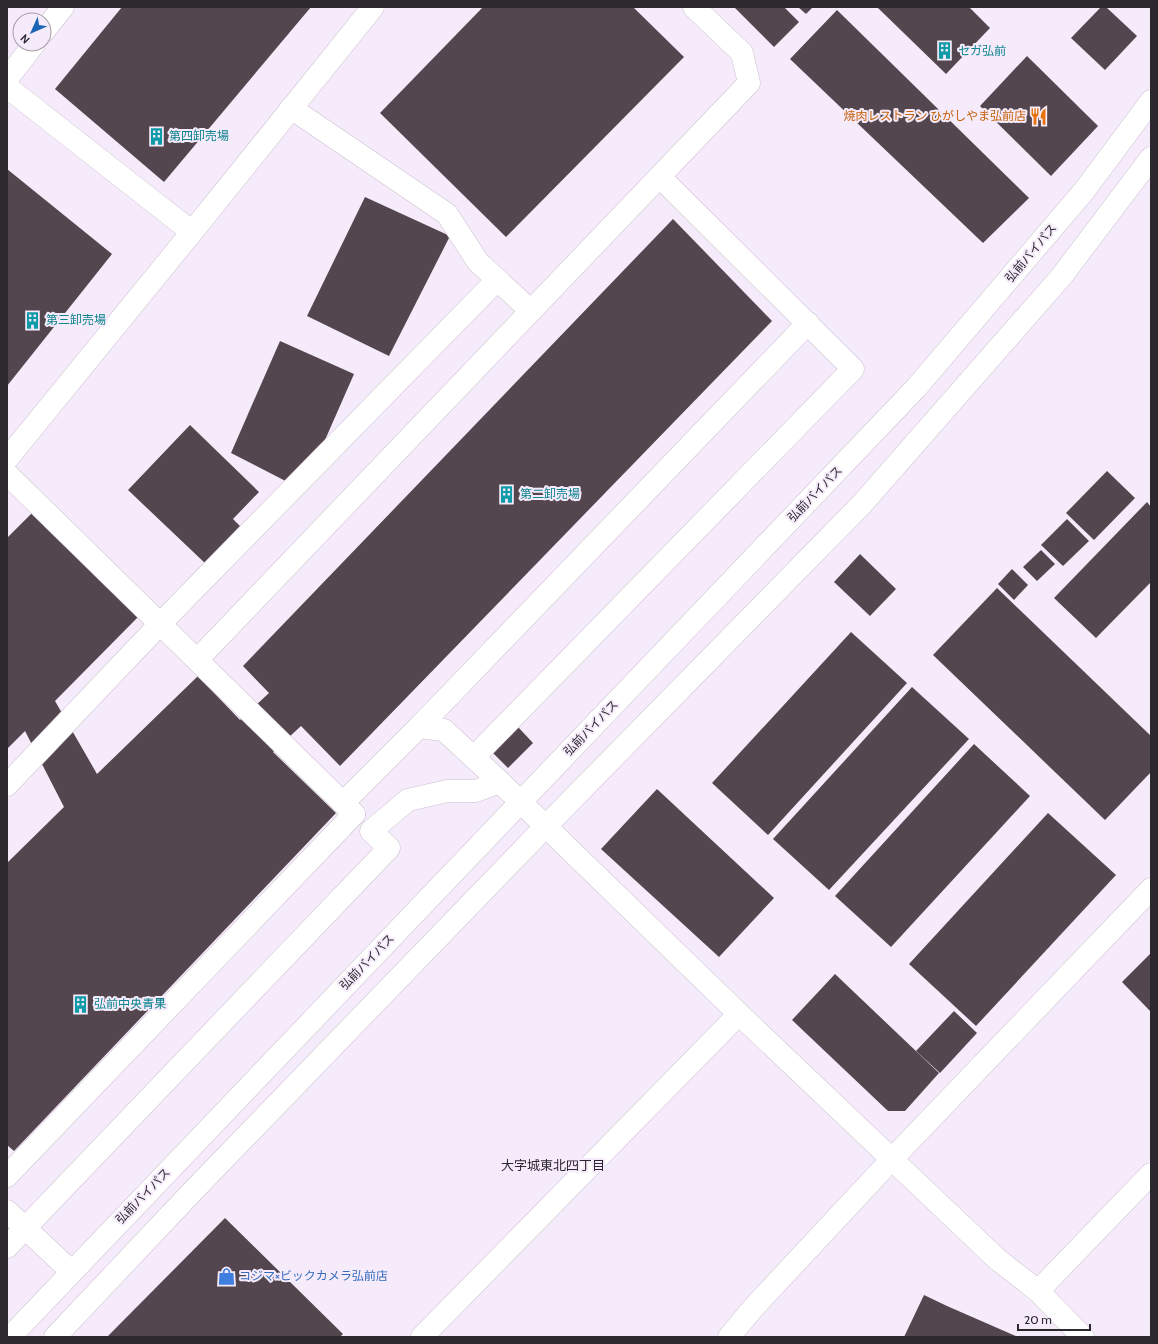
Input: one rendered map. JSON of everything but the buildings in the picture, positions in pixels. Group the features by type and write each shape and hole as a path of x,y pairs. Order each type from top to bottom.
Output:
{"main road":[{"path":"52,21 63,7"},
{"path":"7,459 373,7"},
{"path":"197,660 750,83 742,53 694,7"},
{"path":"7,79 28,52"},
{"path":"7,87 192,232"},
{"name":"弘前バイパス","path":"10,1337 916,388 1084,192 1151,101"},
{"path":"291,108 446,214 478,262 531,311"},
{"path":"56,1337 186,1198 546,826 862,504 1061,277 1151,158"},
{"path":"474,757 853,369 660,177"},
{"path":"7,785 160,624 497,280"},
{"path":"7,1176 348,808 419,727 808,323"},
{"path":"7,474 389,848 7,1247"},
{"path":"419,727 444,730 474,757 739,1014 893,1158 997,1259 1038,1291 1083,1337"},
{"path":"371,831 408,800 447,791 476,791 500,782"},
{"path":"729,1337 754,1307 893,1158 1151,889"},
{"path":"422,1337 739,1014"},
{"path":"1038,1291 1151,1174"},
{"path":"7,1211 72,1272"}],"place":[{"name":"セガ弘前","path":"945,51"},
{"name":"焼肉レストラン ひがしやま弘前店","path":"1039,116"},
{"name":"第四卸売場","path":"156,136"},
{"name":"第三卸売場","path":"33,320"},
{"name":"第二卸売場","path":"507,494"},
{"name":"弘前中央青果","path":"81,1004"},
{"name":"コジマ×ビックカメラ弘前店","path":"226,1276"}],"district":[{"name":"大字城東北四丁目","path":"553,1165"}]}
